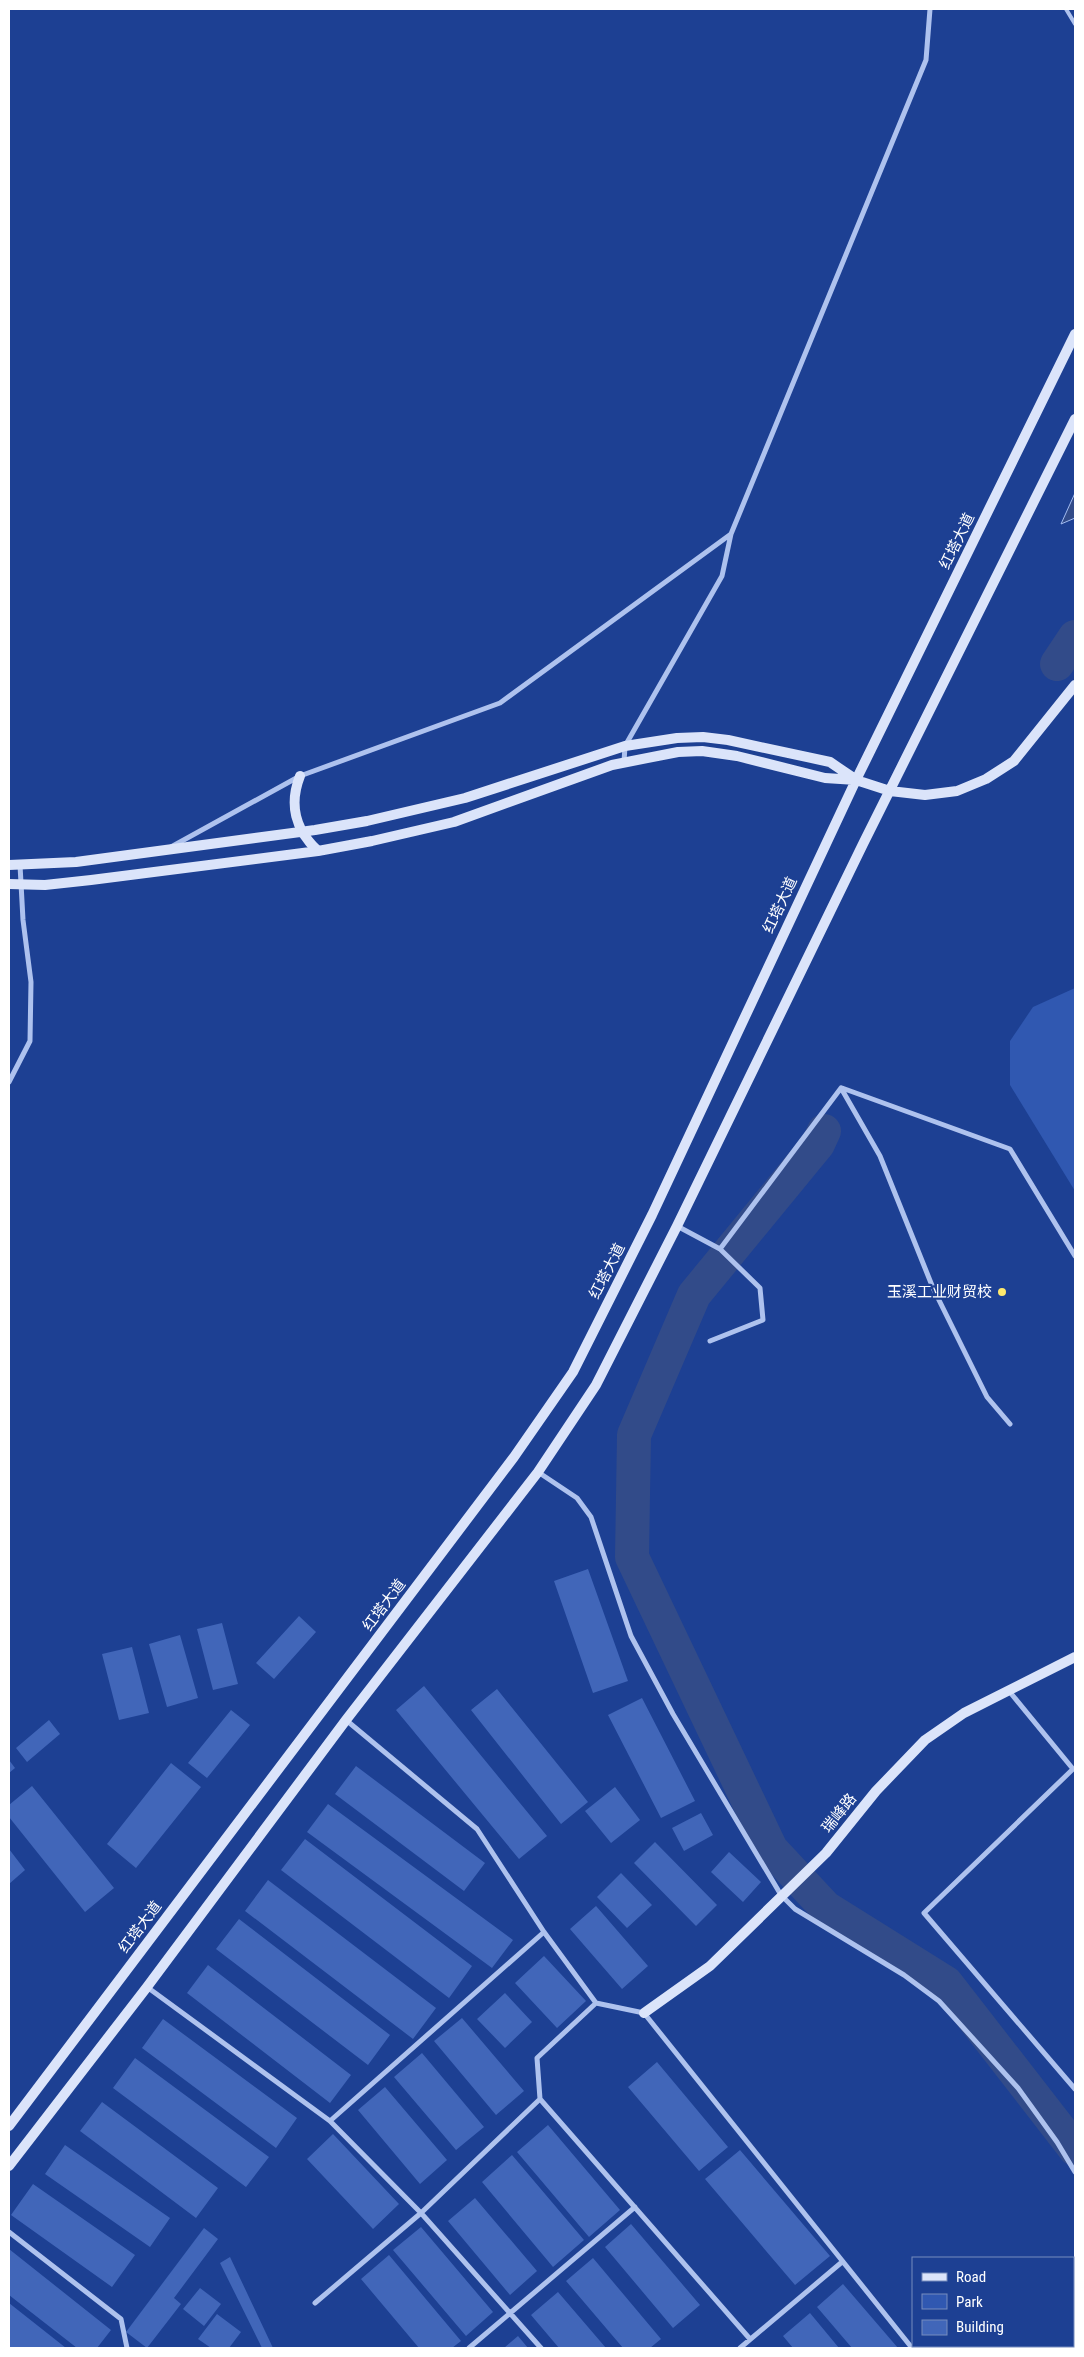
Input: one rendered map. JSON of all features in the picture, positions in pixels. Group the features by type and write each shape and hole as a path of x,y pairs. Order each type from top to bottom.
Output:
{"main road":[{"name":"红塔大道","path":"9,2126 514,1457 573,1372 652,1215 856,780 1075,334"},
{"path":"9,2166 147,1987 346,1720 538,1472 596,1385 677,1226 1075,419"},
{"path":"9,884 45,884 91,880 318,851 454,822 624,762 678,752 702,751 737,756 824,778 856,780 890,791 925,795 958,791 986,779 1014,761 1075,686"},
{"path":"9,864 76,862 168,848 302,832 367,820 464,798 625,746 690,737 728,740 830,762 856,780"},
{"path":"300,776 295,792 294,810 302,832 318,851"},
{"name":"瑞峰路","path":"644,2012 710,1966 804,1872 826,1853 876,1791 926,1740 964,1713 1075,1657"}],"street":[{"path":"624,762 625,746 722,576 731,534 926,60 930,9"},
{"path":"168,848 300,776 500,702 731,534"},
{"path":"9,1082 30,1041 31,982 23,920 20,865"},
{"path":"721,1250 841,1088"},
{"path":"841,1088 1010,1149 1075,1256"},
{"path":"841,1088 880,1156 933,1288 987,1397 1010,1424"},
{"path":"677,1226 721,1250 760,1288 763,1320 710,1341"},
{"path":"538,1472 577,1498 591,1517 631,1636 673,1714 795,1909 904,1975 939,2001 1018,2088 1057,2142 1075,2172"},
{"path":"1009,1690 1073,1769 924,1913 1075,2088"},
{"path":"346,1720 477,1829 544,1932 596,2004 644,2012 912,2348"},
{"path":"330,2121 544,1932"},
{"path":"147,1987 330,2121 420,2212 541,2348"},
{"path":"596,2004 537,2058 540,2099 750,2339"},
{"path":"314,2303 420,2212 540,2099"},
{"path":"470,2348 634,2207"},
{"path":"9,2232 121,2319 127,2348"},
{"path":"740,2348 842,2262"}],"lane":[{"path":"1066,9 1075,24"}],"green space":[{"path":"1075,988 1075,1191 1010,1085 1010,1041 1033,1007"}],"shaded area":[{"path":"1075,493 1075,518 1061,524"}],"building":[{"path":"588,1569 628,1681 593,1693 554,1581"},
{"path":"299,1616 316,1632 274,1679 256,1663"},
{"path":"222,1623 238,1684 213,1690 197,1629"},
{"path":"180,1635 198,1698 167,1707 149,1644"},
{"path":"132,1647 149,1713 119,1720 102,1654"},
{"path":"424,1686 547,1836 519,1859 396,1710"},
{"path":"497,1689 588,1802 561,1824 471,1710"},
{"path":"642,1698 695,1801 661,1818 608,1715"},
{"path":"231,1710 250,1725 207,1778 188,1763"},
{"path":"49,1720 60,1734 27,1762 16,1748"},
{"path":"9,1760 15,1768 9,1773"},
{"path":"171,1763 201,1787 136,1868 107,1844"},
{"path":"356,1766 485,1863 464,1891 335,1794"},
{"path":"32,1786 114,1888 85,1912 9,1817 9,1805"},
{"path":"615,1787 640,1820 611,1843 585,1811"},
{"path":"328,1804 513,1940 492,1968 307,1832"},
{"path":"701,1813 713,1835 684,1851 672,1828"},
{"path":"305,1839 472,1966 449,1998 281,1870"},
{"path":"655,1842 717,1905 696,1926 634,1863"},
{"path":"9,1849 25,1870 9,1884"},
{"path":"729,1852 761,1882 743,1902 711,1872"},
{"path":"621,1873 652,1905 627,1928 597,1897"},
{"path":"268,1880 436,2008 413,2039 245,1911"},
{"path":"596,1906 648,1966 622,1989 570,1929"},
{"path":"239,1919 390,2035 368,2065 216,1949"},
{"path":"544,1956 586,2001 557,2028 515,1983"},
{"path":"208,1965 351,2075 330,2103 187,1993"},
{"path":"505,1993 532,2022 505,2048 477,2019"},
{"path":"462,2018 524,2091 496,2115 434,2041"},
{"path":"163,2019 297,2118 276,2148 142,2048"},
{"path":"422,2053 484,2127 456,2150 394,2077"},
{"path":"135,2058 269,2157 246,2187 113,2088"},
{"path":"657,2062 728,2147 699,2171 628,2087"},
{"path":"385,2087 447,2160 420,2184 358,2110"},
{"path":"102,2102 218,2188 196,2218 80,2131"},
{"path":"548,2125 620,2210 589,2237 517,2152"},
{"path":"333,2134 399,2204 373,2229 307,2159"},
{"path":"65,2145 170,2218 150,2247 45,2174"},
{"path":"740,2150 830,2256 795,2285 705,2179"},
{"path":"512,2155 584,2240 553,2267 482,2182"},
{"path":"33,2184 135,2255 112,2287 11,2215"},
{"path":"475,2198 537,2271 510,2295 448,2221"},
{"path":"631,2224 700,2305 673,2328 605,2247"},
{"path":"421,2227 493,2312 466,2336 393,2250"},
{"path":"204,2228 218,2239 174,2298 181,2304 147,2348 126,2332"},
{"path":"9,2249 111,2330 97,2348 77,2348 9,2295"},
{"path":"389,2255 461,2341 452,2348 419,2348 361,2279"},
{"path":"230,2257 273,2348 262,2348 220,2263"},
{"path":"593,2258 661,2339 650,2348 623,2348 566,2281"},
{"path":"843,2284 898,2348 852,2348 817,2307"},
{"path":"200,2288 221,2304 204,2326 183,2309"},
{"path":"558,2292 606,2348 559,2348 531,2315"},
{"path":"9,2303 66,2348 9,2348"},
{"path":"1075,2307 1075,2334 1074,2332"},
{"path":"810,2313 839,2348 793,2348 783,2336"},
{"path":"217,2314 241,2332 229,2348 211,2348 198,2339"},
{"path":"518,2336 528,2348 504,2348"},
{"path":"995,2347 1042,2348 996,2348"}],"waterway":[{"path":"1057,664 1075,637"},
{"path":"824,1131 818,1144 694,1295 634,1435 632,1557 771,1849 826,1908 946,1983 1075,2149"}],"place":[{"name":"玉溪工业财贸校","path":"1002,1292"}]}
